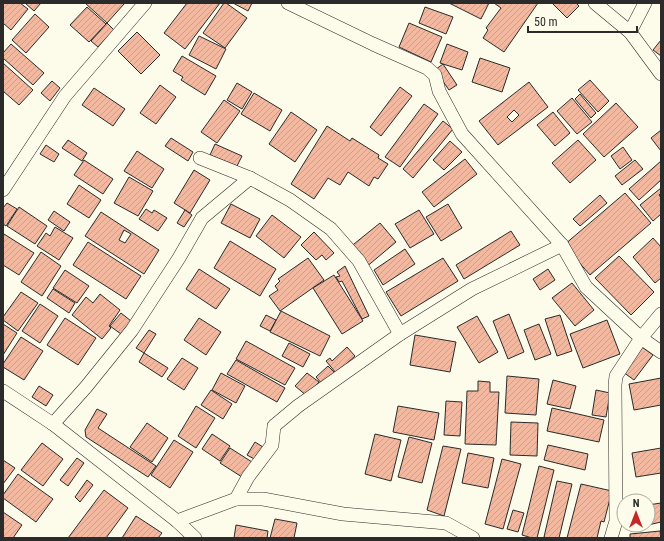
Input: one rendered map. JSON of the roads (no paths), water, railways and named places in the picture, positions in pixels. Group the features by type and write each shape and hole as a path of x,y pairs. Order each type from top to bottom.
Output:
{"street":[{"path":"3,190 65,96 144,3"},
{"path":"288,3 427,68 434,75 439,91 462,134 562,245 586,287 641,338 661,352"},
{"path":"595,3 630,32 661,74"},
{"path":"630,32 645,3"},
{"path":"200,158 250,178 290,200 331,229 359,261 400,334"},
{"path":"53,424 86,387 132,330 179,258 202,218 250,178"},
{"path":"236,500 248,478 272,445 274,426 298,406 400,334 472,289 562,245"},
{"path":"612,538 616,520 614,385 616,376 641,338 661,314"},
{"path":"3,391 53,424 177,521 195,538"},
{"path":"248,478 263,500"},
{"path":"177,521 236,500 263,500 343,514 446,523 473,538"}]}
